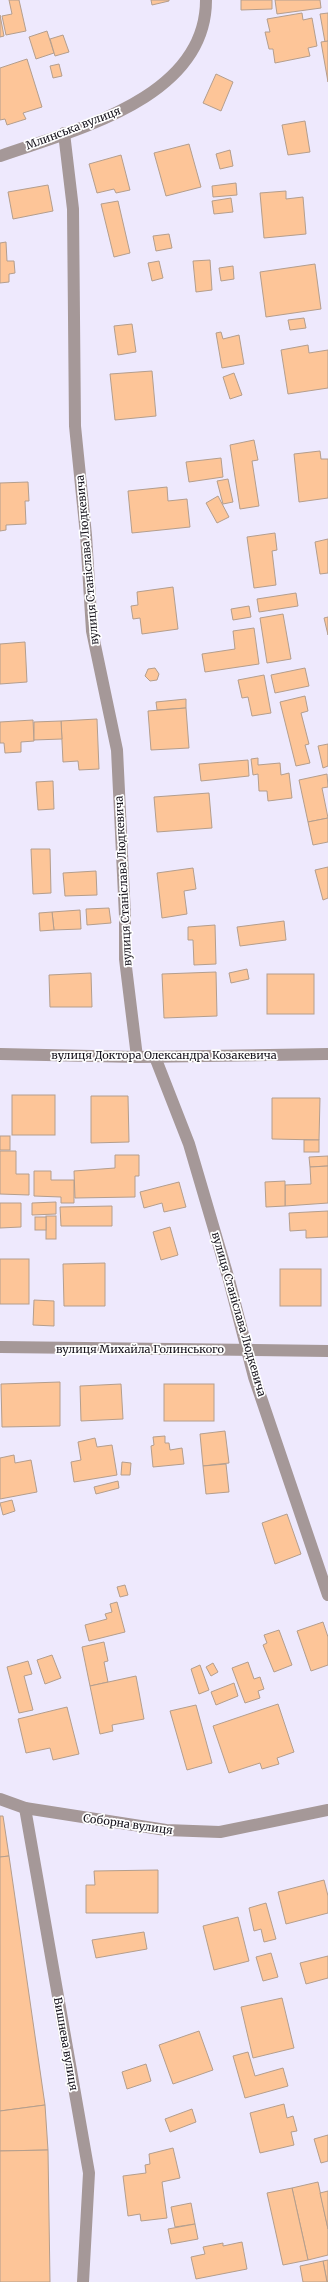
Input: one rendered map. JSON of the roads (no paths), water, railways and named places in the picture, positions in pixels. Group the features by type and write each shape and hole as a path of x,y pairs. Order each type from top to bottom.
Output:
{"street":[{"name":"Млинська вулиця","path":"0,156 64,133 121,110 168,80 189,56 197,42 204,19 206,0"},
{"name":"вулиця Станіслава Людкевича","path":"64,133 73,209 75,426 86,535 92,631 117,750 125,959 137,1057"},
{"name":"вулиця Доктора Олександра Козакевича","path":"0,1054 137,1057 328,1054"},
{"name":"вулиця Станіслава Людкевича","path":"155,1057 191,1151 248,1349 254,1377 328,1595"},
{"name":"вулиця Михайла Голинського","path":"0,1347 328,1350"},
{"name":"Соборна вулиця","path":"0,1799 25,1808 166,1830 220,1832 328,1810"},
{"name":"Вишнева вулиця","path":"25,1808 89,2173 83,2282"}]}
